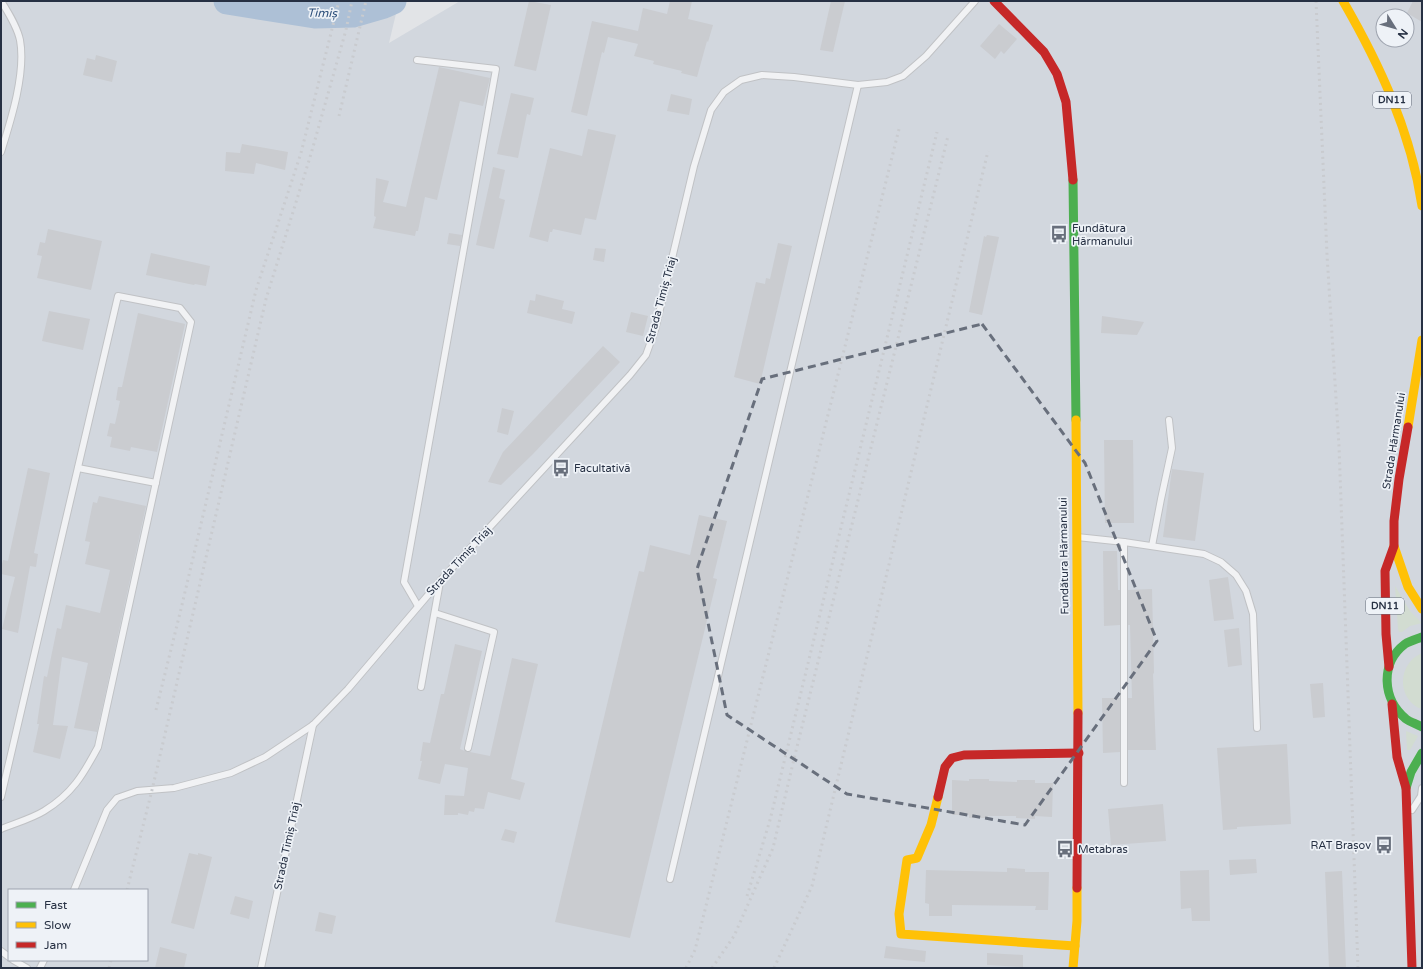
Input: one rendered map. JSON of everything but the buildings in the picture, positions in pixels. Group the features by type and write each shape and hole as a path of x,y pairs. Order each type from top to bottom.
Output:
{"main road":[{"name":"Fundătura Hărmanului","path":"994,1 1044,52 1057,74 1066,102 1073,180 1079,753 1078,921 1074,968"},
{"name":"DN11","path":"1343,1 1359,28 1399,114 1409,148 1422,206"},
{"name":"Strada Hărmanului","path":"1422,340 1399,479 1394,521 1394,546 1404,581 1411,595 1422,609"},
{"name":"Strada Hărmanului","path":"1394,546 1385,571 1388,667 1386,686 1392,704 1397,761 1401,778 1406,788"},
{"name":"Strada Hărmanului","path":"1388,667 1392,659 1403,646 1422,636"},
{"name":"Strada Hărmanului","path":"1392,704 1397,712 1404,718 1422,727"},
{"path":"1075,946 901,934 899,914 906,860 917,858 931,825 945,767 952,758 964,755 1079,753"},
{"name":"Strada Hărmanului","path":"1412,968 1414,950 1406,817 1406,788 1422,753"}],"lane":[{"path":"1,1 11,17 20,39 22,64 10,123 1,152"},
{"name":"Strada Timiș Triaj","path":"74,889 107,810 117,798 137,791 174,788 231,773 265,757 313,725 348,690 440,581 620,387 646,355 655,330 694,166 711,110 724,92 741,80 762,75 794,77 858,85 888,82 903,76 926,56 975,1"},
{"path":"417,60 496,69 404,582 418,606"},
{"path":"670,879 858,85"},
{"path":"1,797 118,296 180,308 191,322 98,747 84,773 68,794 43,811 1,829"},
{"path":"1152,546 1172,448 1169,420"},
{"path":"78,468 156,483"},
{"path":"1076,537 1124,542 1204,554 1221,562 1236,575 1246,591 1254,614 1257,728"},
{"path":"1124,542 1124,783"},
{"path":"421,687 440,581"},
{"path":"434,612 494,632 468,748"},
{"name":"Strada Timiș Triaj","path":"260,968 313,725"},
{"path":"1406,817 1421,796 1422,788"},
{"path":"15,961 28,968"}],"highlighted area":[{"path":"982,324 1085,463 1157,641 1025,825 847,794 727,715 697,569 762,379"}],"shaded area":[{"path":"1,1 399,1 389,43 460,1 1422,1 1422,968 1,968"},
{"path":"1395,586 1410,611 1422,623 1410,626 1402,632 1399,632 1398,629"},
{"path":"1422,653 1422,709 1415,706 1408,699 1403,684 1403,677 1405,669 1409,663"},
{"path":"1406,731 1418,736 1410,750 1407,750"}],"waterway":[{"name":"Timiș","path":"227,1 315,15 353,14 393,1"}],"railway":[{"path":"156,710 256,290 301,153 339,1"},
{"path":"127,889 152,790 266,299 311,154 346,30 352,1"},
{"path":"339,116 366,1"},
{"path":"1316,1 1327,255 1339,446 1358,968"},
{"path":"686,968 695,950 899,129"},
{"path":"747,896 770,820 937,132"},
{"path":"712,968 734,936 773,848 948,136"},
{"path":"774,968 812,886 988,151"},
{"path":"109,968 111,961"}],"traffic: fast":[{"path":"1073,180 1076,420"},
{"path":"1422,637 1405,644 1397,652 1391,661 1387,681 1392,702 1398,711 1406,719 1422,727"},
{"path":"1406,788 1411,772 1422,753"}],"traffic: slow":[{"path":"1343,1 1357,25 1381,74 1402,125 1417,179 1422,206"},
{"path":"1408,427 1422,340"},
{"path":"1076,420 1078,713"},
{"path":"1394,546 1408,587 1422,609"},
{"path":"938,797 931,825 917,858 907,860 899,914 901,934 1075,946"},
{"path":"1073,968 1077,921 1077,888"}],"traffic: jam":[{"path":"994,1 1044,52 1057,74 1066,102 1073,180"},
{"path":"1389,667 1386,634 1385,571 1394,546 1394,521 1399,479 1408,427"},
{"path":"1392,704 1397,757 1406,788 1412,968"},
{"path":"1077,888 1078,713"},
{"path":"938,797 945,767 952,758 964,755 1079,753"}],"place":[{"name":"Fundătura Hărmanului","path":"1059,234"},
{"name":"Facultativă","path":"561,468"},
{"name":"RAT Brașov","path":"1384,845"},
{"name":"Metabras","path":"1065,849"}]}
